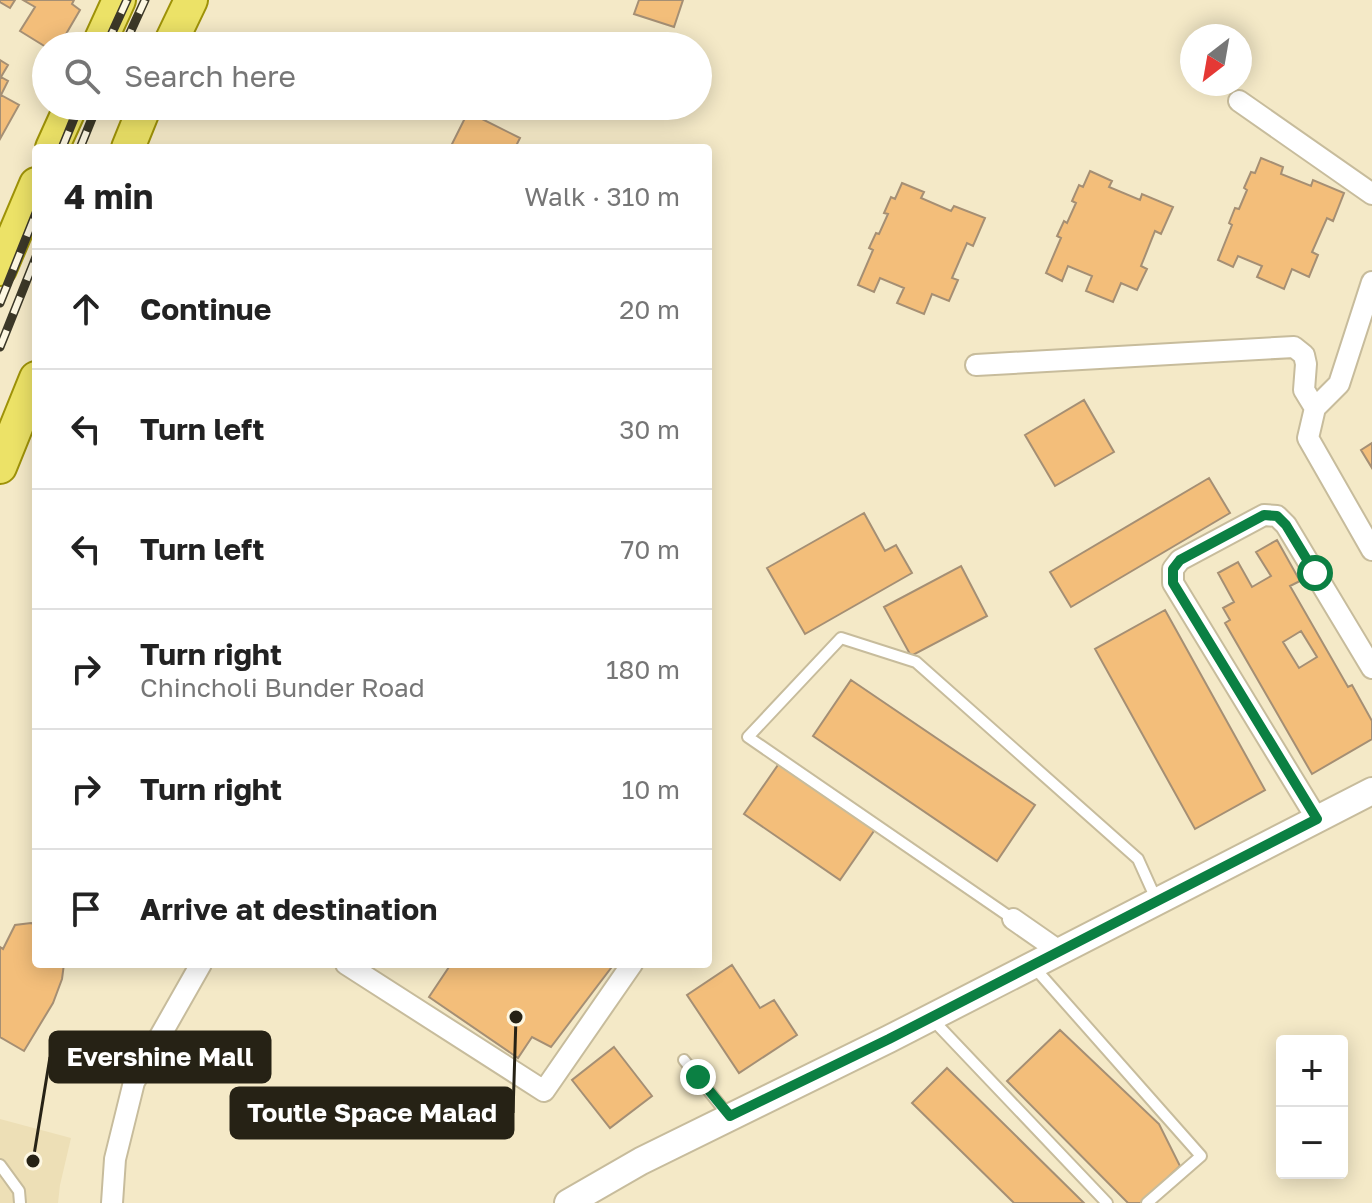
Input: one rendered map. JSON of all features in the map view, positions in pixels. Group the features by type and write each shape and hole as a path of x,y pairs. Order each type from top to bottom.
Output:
{"main road":[{"path":"104,32 119,0"},
{"path":"176,32 191,0"},
{"path":"54,144 65,120"},
{"path":"130,144 139,120"},
{"path":"0,269 8,224 32,190"},
{"path":"0,467 32,391"}],"street":[{"path":"1239,101 1372,194"},
{"path":"1372,282 1339,384 1315,408 1308,438 1372,550"},
{"path":"976,365 1294,347 1304,355 1304,390 1315,408"},
{"path":"1317,819 1173,583 1173,569 1180,560 1264,515 1277,516 1286,525 1372,668"},
{"path":"568,1203 641,1161 930,1018 1372,791"},
{"path":"1013,919 1059,951"},
{"path":"112,1203 115,1159 134,1082 199,968"},
{"path":"352,968 544,1091 629,968"}],"lane":[{"path":"1013,919 748,737 841,638 916,662 1138,859 1157,901"},
{"path":"1032,965 1201,1156 1147,1203"},
{"path":"930,1018 1107,1203"},
{"path":"684,1060 730,1116"},
{"path":"0,1165 19,1191 20,1203"}],"shaded area":[{"path":"0,1119 71,1138 58,1203 0,1203"}],"building":[{"path":"0,0 15,0 10,8"},
{"path":"23,0 74,0 72,4 80,10 67,32 32,32 32,38 20,31 35,7"},
{"path":"639,0 683,0 674,27 634,14"},
{"path":"0,60 8,65 1,77 8,81 1,95 19,105 0,139"},
{"path":"464,120 484,120 520,138 517,144 452,144"},
{"path":"1261,158 1283,167 1281,174 1311,186 1313,180 1344,193 1333,221 1327,218 1312,252 1318,255 1309,277 1292,269 1284,289 1257,277 1262,266 1238,256 1233,267 1218,260 1232,225 1229,223 1235,208 1239,209 1247,190 1244,188"},
{"path":"1090,171 1112,181 1109,187 1140,200 1142,194 1173,207 1161,234 1155,231 1141,266 1147,269 1137,290 1121,283 1113,302 1086,291 1092,276 1068,266 1062,281 1046,273 1061,238 1057,236 1076,203 1072,201"},
{"path":"902,183 924,192 921,198 951,211 954,206 985,218 973,246 967,243 952,278 958,280 949,301 932,294 924,314 897,303 904,288 880,278 874,292 858,285 873,250 869,248 888,214 884,213"},
{"path":"1084,400 1114,452 1055,486 1025,435"},
{"path":"1372,443 1372,468 1361,450"},
{"path":"1209,478 1230,513 1071,607 1050,572"},
{"path":"864,513 885,551 896,545 912,573 805,634 767,568"},
{"path":"1277,540 1300,581 1290,586 1348,687 1352,685 1372,721 1372,739 1312,774 1225,623 1230,620 1223,608 1234,602 1218,573 1238,562 1252,587 1271,576 1256,552","holes":["1301,631 1317,657 1299,668 1283,642"]},
{"path":"961,566 987,616 911,656 884,607"},
{"path":"1165,610 1265,790 1195,829 1095,649"},
{"path":"851,680 1035,805 997,861 813,736"},
{"path":"780,762 876,828 840,880 744,814"},
{"path":"32,923 32,968 63,968 53,1003 24,1051 0,1037 0,947 3,949 15,925"},
{"path":"732,965 760,1008 774,1000 797,1035 739,1073 687,995"},
{"path":"448,968 611,968 551,1047 532,1037 518,1058 429,997"},
{"path":"1060,1030 1159,1124 1180,1166 1141,1203 1128,1203 1007,1081"},
{"path":"614,1047 652,1096 610,1128 572,1080"},
{"path":"947,1068 1084,1203 1014,1203 912,1103"}],"railway":[{"path":"112,32 127,0"},
{"path":"130,32 145,0"},
{"path":"64,144 73,120"},
{"path":"82,144 91,120"},
{"path":"0,303 32,223"},
{"path":"0,347 32,267"}],"place":[{"name":"Toutle Space Malad","path":"516,1017"},
{"name":"Evershine Mall","path":"33,1161"}],"route":[{"path":"698,1077 730,1116 889,1039 1317,819 1173,583 1173,569 1180,560 1264,515 1277,516 1286,525 1315,573"}]}
